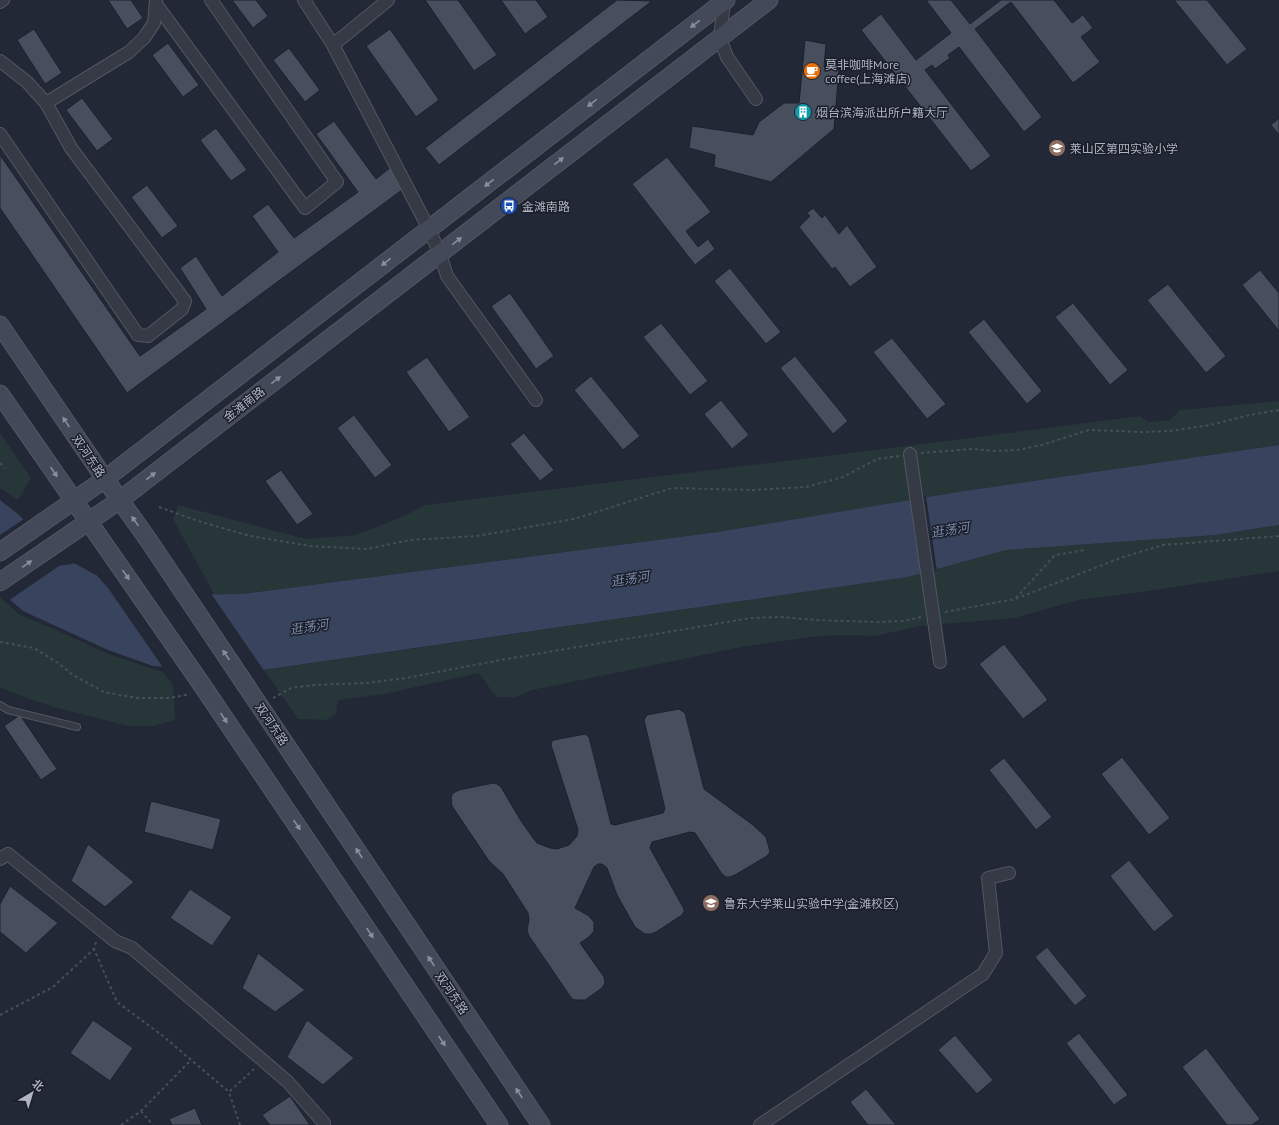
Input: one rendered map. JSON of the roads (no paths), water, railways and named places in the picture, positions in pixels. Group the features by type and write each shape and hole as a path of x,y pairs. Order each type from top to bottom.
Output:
{"street":[{"path":"156,2 305,208 337,182 211,0"},
{"path":"304,0 333,44 429,229 440,254 446,276 536,400"},
{"path":"333,44 388,0"},
{"name":"金滩南路","path":"0,582 120,500 769,0"},
{"path":"724,1 720,38 727,57 756,99"},
{"path":"0,552 105,479 724,1"},
{"path":"46,103 129,52 144,38 154,24 156,2"},
{"path":"0,61 27,82 46,103 71,148 185,301 182,309 148,336 138,335 0,134"},
{"name":"双河东路","path":"0,325 149,541 541,1125"},
{"path":"0,394 73,501 104,543 196,690 499,1125"},
{"path":"910,454 940,662"},
{"path":"0,859 8,854 115,941 132,948 288,1082 324,1123 324,1125"},
{"path":"760,1125 983,974 996,953 988,878 1009,873"}],"lane":[{"path":"0,705 8,710 77,726"}],"water":[{"name":"逛荡河","path":"1279,445 1279,525 1215,535 1006,550 908,577 241,673 153,666 108,650 23,611 0,591 0,500 19,515 53,550 92,573 129,589 162,595 243,594 718,532 958,492"}],"place":[{"name":"莫非咖啡More coffee(上海滩店)","path":"812,71"},
{"name":"烟台滨海派出所户籍大厅","path":"803,112"},
{"name":"莱山区第四实验小学","path":"1057,148"},
{"name":"金滩南路","path":"509,206"},
{"name":"鲁东大学莱山实验中学(金滩校区)","path":"711,903"}]}
